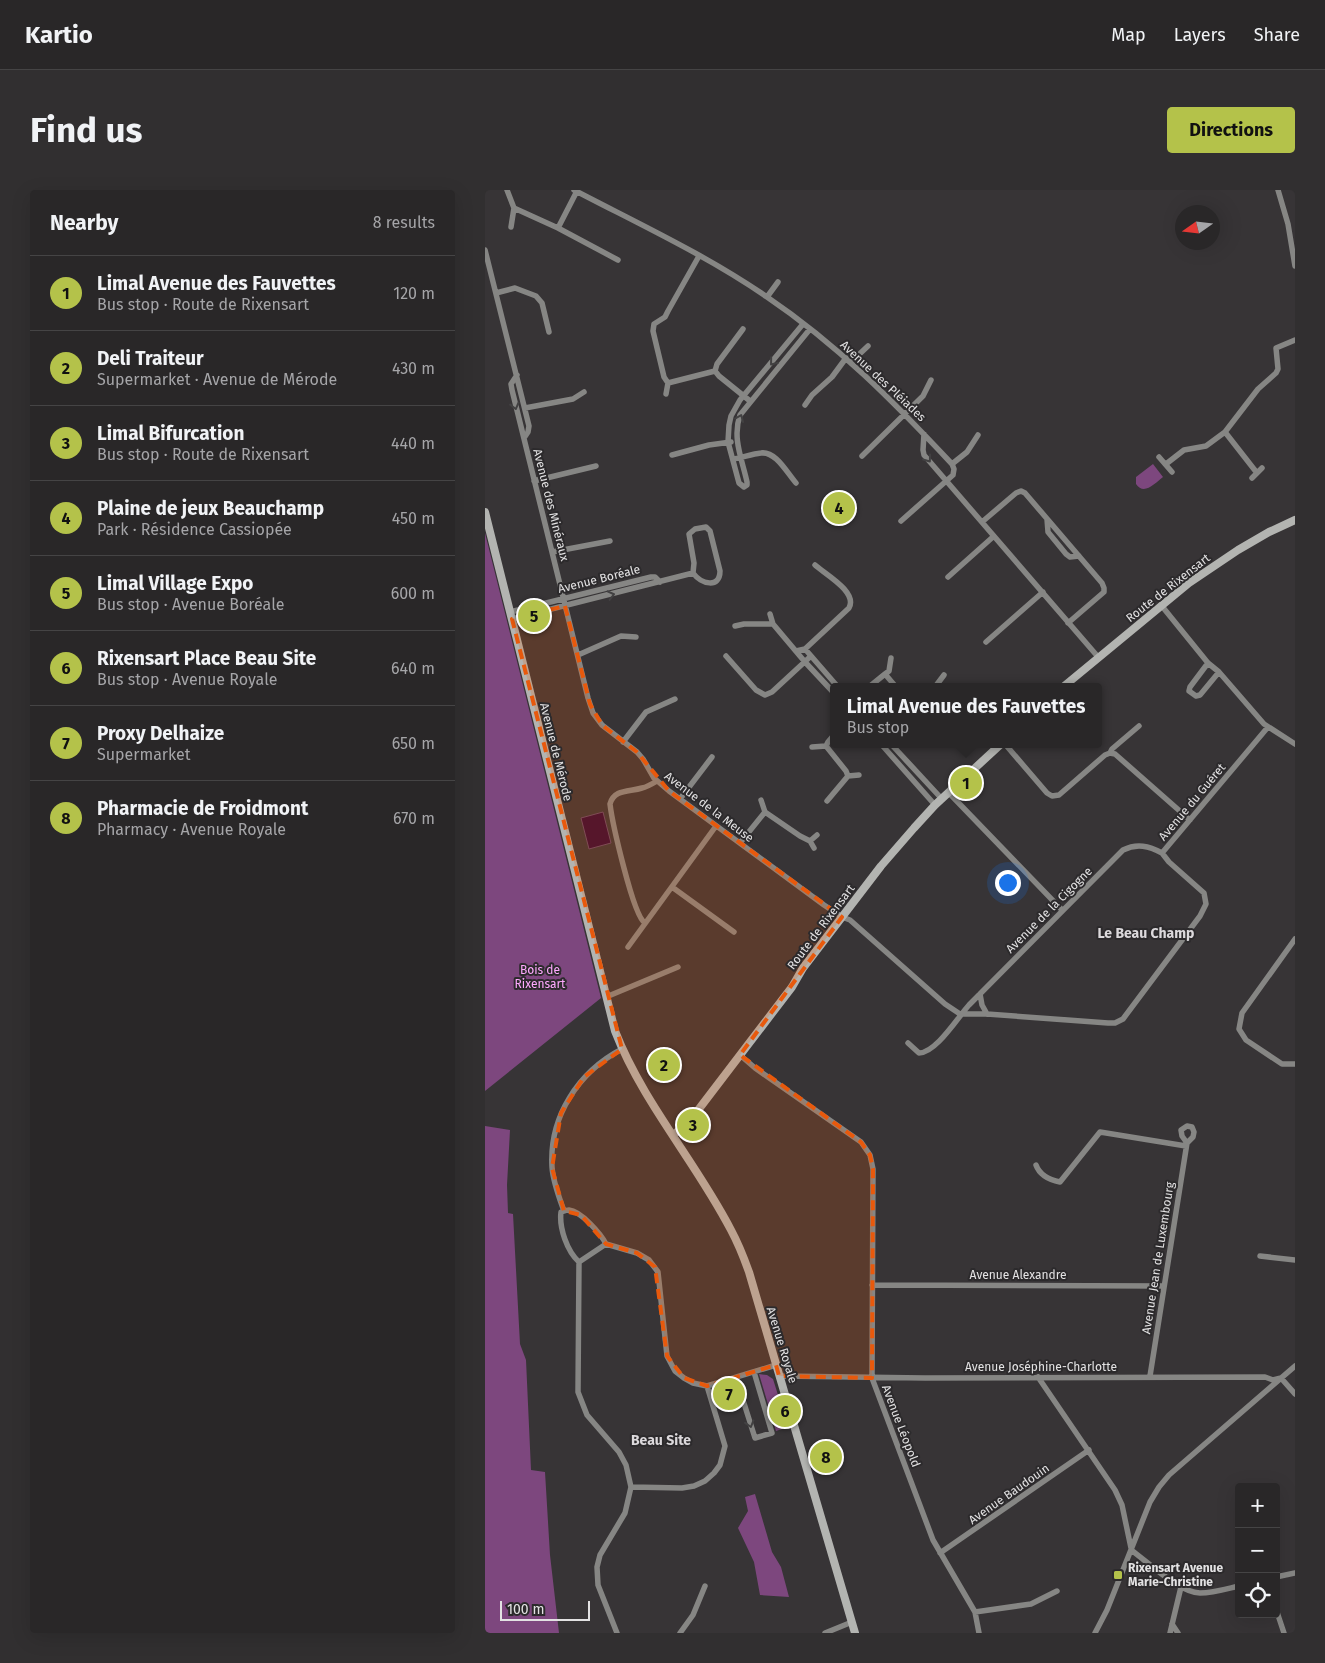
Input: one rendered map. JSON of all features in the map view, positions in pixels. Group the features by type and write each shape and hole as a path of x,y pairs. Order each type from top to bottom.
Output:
{"street":[{"path":"507,190 515,208 511,227"},
{"path":"1278,190 1295,266"},
{"path":"558,228 576,191"},
{"name":"Avenue des Pléiades","path":"576,191 699,256 767,297 851,362 905,413 952,464"},
{"path":"515,208 558,228 618,260"},
{"name":"Avenue des Minéraux","path":"485,250 525,408 529,429 524,438"},
{"path":"666,394 668,383 664,377 653,330 654,324 669,311 699,256"},
{"path":"767,297 777,282"},
{"path":"496,293 515,288 536,296 542,303 549,332"},
{"path":"803,324 744,396 735,408 730,420 728,442 739,483 744,487 747,485 747,482 736,430 739,419 750,401 810,329"},
{"path":"715,371 717,364 743,329"},
{"path":"1165,464 1184,450 1206,446 1225,432 1257,389 1276,373 1278,369 1276,348 1295,340"},
{"path":"851,362 868,346"},
{"path":"805,405 812,395 832,377 846,358"},
{"path":"668,383 715,371"},
{"path":"715,371 750,401"},
{"name":"Avenue des Minéraux","path":"517,375 511,387 565,606"},
{"path":"862,456 923,396 931,380"},
{"path":"525,408 573,399 584,392"},
{"path":"1225,432 1260,470 1252,478"},
{"path":"923,434 923,450 925,455 1099,658"},
{"path":"901,521 945,480 953,475 954,469 952,464 967,452 978,435"},
{"path":"672,455 709,445 737,441"},
{"path":"733,460 761,453 768,454 775,458 797,482"},
{"path":"1159,457 1171,472"},
{"path":"534,481 596,466"},
{"path":"982,522 1016,493 1021,491 1025,493 1102,583 1104,588 1104,592 1068,622"},
{"name":"Avenue de Mérode","path":"485,512 615,1031 641,1086 673,1135"},
{"name":"Route de Rixensart","path":"1068,683 1189,583 1269,532 1295,520"},
{"path":"706,527 710,531 720,577 717,581 705,583 699,581 693,574 695,563 689,535 691,530 706,527"},
{"path":"948,577 994,536"},
{"path":"552,552 609,541"},
{"path":"796,651 805,648 849,608 851,603 850,596 841,586 830,575 815,565"},
{"path":"659,582 693,574"},
{"name":"Avenue Boréale","path":"511,616 563,598 651,576 659,582"},
{"name":"Avenue Boréale","path":"511,616 565,606 659,582"},
{"path":"986,642 1043,592"},
{"path":"1161,605 1208,663 1219,672 1268,727 1295,744"},
{"name":"Avenue de la Meuse","path":"565,606 588,698 593,713 602,725 640,755 657,781 842,917"},
{"path":"770,614 773,624 830,689"},
{"path":"735,626 744,624 773,624"},
{"path":"578,655 621,636 636,637"},
{"path":"805,648 835,683"},
{"path":"727,656 757,690 765,695 773,692 811,656"},
{"path":"874,683 889,671 891,658"},
{"path":"1208,663 1189,691 1196,696 1200,695 1219,672"},
{"path":"885,674 893,683"},
{"path":"938,683 944,675"},
{"path":"623,742 646,712 675,699"},
{"path":"1008,748 1047,793 1053,796 1059,795 1105,755 1110,753 1112,749 1139,726"},
{"name":"Avenue du Guéret","path":"960,1014 987,1014 1108,1023 1115,1023 1123,1018 1200,916 1206,904 1205,896 1201,889 1169,862 1162,853 1268,727"},
{"path":"826,746 830,739"},
{"path":"813,747 826,746"},
{"path":"826,746 848,776"},
{"path":"885,748 935,805"},
{"path":"895,748 941,798"},
{"name":"Route de Rixensart","path":"673,1135 689,1122 791,987 803,968 899,844 941,798 997,748"},
{"path":"1110,753 1115,754 1191,820"},
{"path":"680,799 712,757"},
{"path":"827,801 848,776 859,775"},
{"path":"645,923 642,922 636,910 610,804 611,799 616,794 645,787 657,781"},
{"path":"948,792 1062,910"},
{"path":"761,800 765,812 810,841 814,848"},
{"path":"740,843 765,812"},
{"path":"628,947 716,826"},
{"path":"810,841 817,834"},
{"name":"Avenue de la Cigogne","path":"908,1043 919,1053 925,1052 941,1038 960,1014 1123,850 1132,846 1140,846 1150,847 1162,853"},
{"path":"672,887 735,932"},
{"path":"842,917 850,920 949,1008 960,1014"},
{"path":"1295,939 1242,1013 1239,1029 1246,1040 1282,1064 1295,1064"},
{"path":"606,997 678,967"},
{"path":"980,994 982,1005 987,1014"},
{"path":"564,1211 558,1196 552,1168 553,1143 561,1114 570,1095 584,1077 612,1054 622,1049"},
{"name":"Avenue Léopold","path":"740,1055 755,1068 861,1142 867,1149 873,1169 872,1378 933,1540 975,1612 979,1633"},
{"name":"Avenue Jean de Luxembourg","path":"1037,1165 1040,1173 1060,1182 1099,1132 1186,1145 1150,1376"},
{"name":"Avenue Royale","path":"673,1135 732,1231 749,1272 855,1633"},
{"path":"564,1211 572,1211 581,1215 606,1244 637,1253 649,1260 655,1268 660,1279 668,1360 675,1371 684,1378 693,1383 707,1386 776,1365"},
{"path":"564,1211 561,1212 561,1230 579,1262 578,1392 587,1415 623,1458 631,1487 625,1513 600,1555 597,1567 599,1585 617,1633"},
{"path":"579,1262 606,1244"},
{"path":"1261,1256 1295,1260"},
{"name":"Avenue Alexandre","path":"872,1285 1164,1286"},
{"path":"1095,1633 1107,1610 1151,1499 1169,1475 1295,1366"},
{"path":"736,1378 755,1438 772,1432 754,1372"},
{"name":"Avenue Joséphine-Charlotte","path":"779,1376 872,1378 1265,1376 1273,1380 1281,1378"},
{"path":"1038,1377 1115,1490 1122,1504 1131,1550 1181,1587 1191,1592 1201,1593 1235,1587"},
{"path":"1281,1378 1295,1394"},
{"path":"631,1487 688,1487 705,1481 714,1472 720,1464 725,1446 707,1386"},
{"name":"Avenue Baudouin","path":"940,1553 1089,1450"},
{"path":"1280,1577 1295,1573"},
{"path":"680,1633 693,1615 705,1586"},
{"path":"1169,1633 1181,1587"},
{"path":"975,1612 1031,1604 1057,1591"},
{"path":"1279,1618 1284,1633"},
{"path":"825,1633 852,1622"},
{"path":"1172,1624 1178,1633"}],"highlighted area":[{"path":"565,606 590,704 602,725 637,752 669,791 842,917 740,1055 861,1142 870,1155 873,1169 872,1378 779,1376 776,1365 707,1386 684,1378 667,1356 655,1267 637,1253 606,1244 581,1215 564,1211 552,1168 561,1113 584,1077 622,1049 512,619"}],"green space":[{"path":"1153,464 1163,477 1146,489 1142,489 1136,484 1136,477"},
{"name":"Bois de Rixensart","path":"485,533 601,998 485,1091"},
{"path":"485,1126 510,1130 507,1185 508,1213 513,1214 520,1344 526,1360 531,1470 545,1472 550,1555 559,1633 485,1633"},
{"path":"759,1374 767,1375 773,1379 788,1427 776,1431"},
{"path":"755,1494 772,1552 781,1567 789,1597 760,1595 754,1562 738,1528 748,1511 745,1497"}],"shaded area":[{"path":"603,812 611,843 589,849 581,818"}],"place":[{"name":"Plaine de jeux Beauchamp","path":"839,508"},
{"name":"Limal Village Expo","path":"534,616"},
{"name":"Limal Avenue des Fauvettes","path":"966,783"},
{"name":"Deli Traiteur","path":"664,1065"},
{"name":"Limal Bifurcation","path":"693,1125"},
{"name":"Proxy Delhaize","path":"729,1394"},
{"name":"Rixensart Place Beau Site","path":"785,1411"},
{"name":"Pharmacie de Froidmont","path":"826,1457"},
{"name":"Rixensart Avenue Marie-Christine","path":"1118,1575"}],"district":[{"name":"Le Beau Champ","path":"1146,933"},
{"name":"Beau Site","path":"661,1440"}]}
